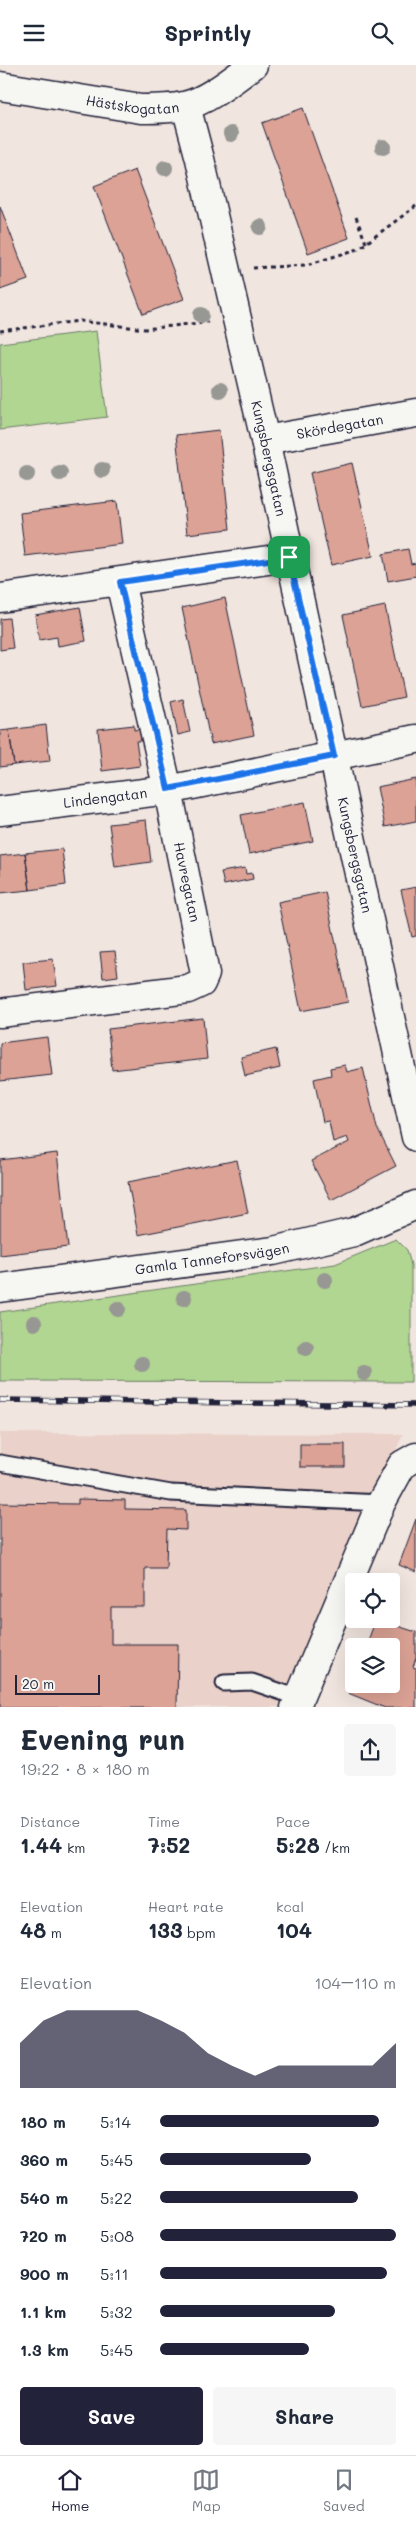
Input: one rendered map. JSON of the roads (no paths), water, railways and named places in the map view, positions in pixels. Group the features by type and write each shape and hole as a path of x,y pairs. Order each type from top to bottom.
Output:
{"street":[{"name":"Hästskogatan","path":"0,87 141,109 186,105 220,89 253,65"},
{"name":"Kungsbergsgatan","path":"186,105 265,440 416,1137"},
{"name":"Skördegatan","path":"265,440 416,413"},
{"path":"0,598 289,557"},
{"name":"Havregatan","path":"0,1013 188,989 201,983 205,974 205,965 168,789 120,582"},
{"name":"Lindengatan","path":"0,811 168,789 416,739"},
{"name":"Gamla Tanneforsvägen","path":"0,1288 93,1277 273,1251 354,1232 414,1211"},
{"path":"297,1703 381,1503 402,1465 416,1457"}],"lane":[{"path":"0,1463 171,1493 381,1503"},
{"path":"224,1683 252,1682 297,1703"}],"railway":[{"path":"0,1400 416,1405"}]}
